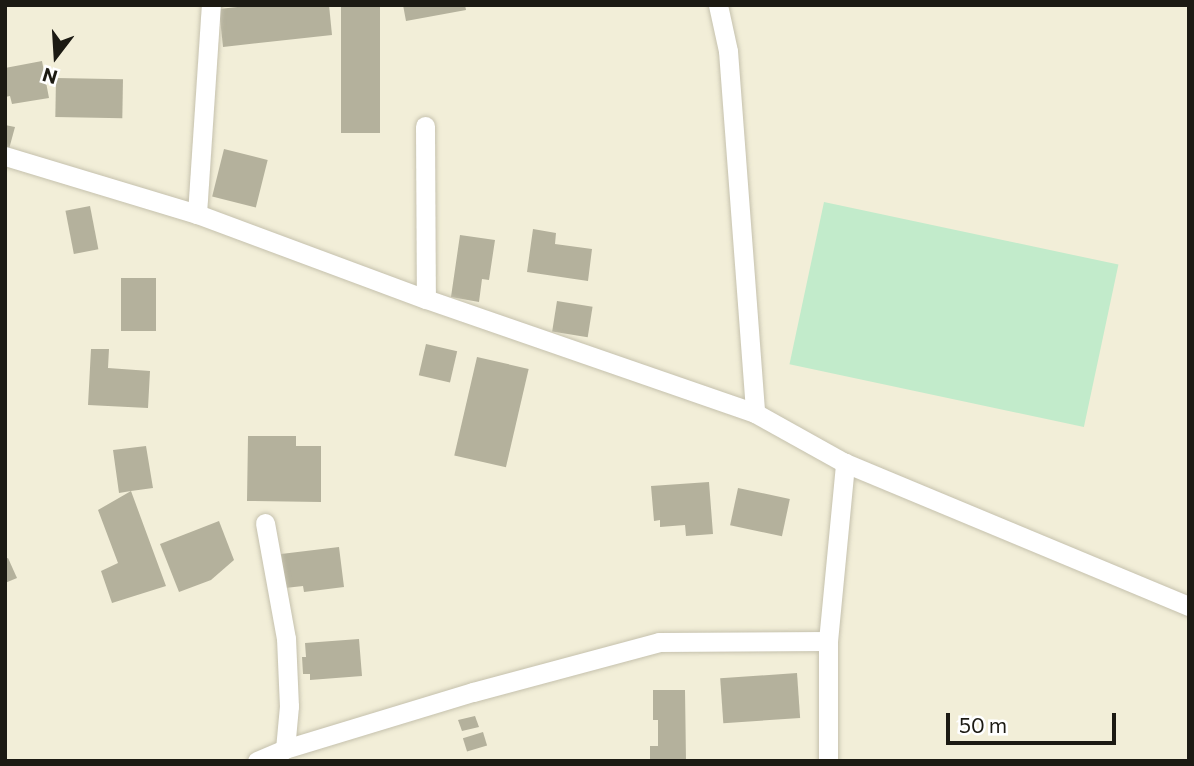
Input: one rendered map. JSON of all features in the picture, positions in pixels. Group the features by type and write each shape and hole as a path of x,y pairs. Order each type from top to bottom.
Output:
{"street":[{"path":"197,214 211,5"},
{"path":"718,5 728,51 755,413"},
{"path":"425,127 426,299"},
{"path":"9,160 197,214 426,299 755,413 845,463 1189,606"},
{"path":"828,761 828,641 845,463"},
{"path":"265,523 286,638 289,706 285,749"},
{"path":"257,761 285,749 473,692 659,642 828,641"}],"green space":[{"path":"824,202 1118,265 1084,427 789,364"}],"building":[{"path":"256,5 329,5 332,35 223,47 219,9"},
{"path":"341,5 380,5 380,133 341,133"},
{"path":"403,5 465,5 466,10 406,21"},
{"path":"42,61 49,98 12,104 10,96 5,97 5,68"},
{"path":"56,78 123,79 122,118 55,117"},
{"path":"5,125 15,127 9,149 5,148"},
{"path":"224,149 268,160 256,207 212,197"},
{"path":"90,206 98,249 74,254 65,211"},
{"path":"533,229 556,233 555,244 592,249 588,281 527,272"},
{"path":"460,235 495,240 489,280 482,279 479,302 451,297"},
{"path":"121,278 156,278 156,331 121,331"},
{"path":"557,301 593,307 588,337 552,332"},
{"path":"426,344 457,351 450,382 419,375"},
{"path":"91,349 109,349 108,368 150,371 148,408 88,405"},
{"path":"477,357 529,369 506,467 454,455"},
{"path":"248,436 296,436 296,446 321,446 321,502 247,501"},
{"path":"146,446 153,488 119,493 113,450"},
{"path":"709,482 713,534 686,536 685,525 660,527 660,520 654,521 651,486"},
{"path":"738,488 790,499 782,536 730,525"},
{"path":"131,491 166,586 112,603 101,571 118,563 98,510"},
{"path":"219,521 234,560 211,580 179,592 160,544"},
{"path":"339,547 344,587 304,592 303,586 285,588 281,554"},
{"path":"8,558 17,578 5,583 5,559"},
{"path":"359,639 362,676 310,680 310,674 303,674 305,643"},
{"path":"797,673 800,718 723,723 720,678"},
{"path":"653,690 685,690 686,761 650,761 650,746 658,746 658,720 653,720"},
{"path":"475,716 479,727 462,731 458,720"},
{"path":"483,732 487,745 467,752 463,738"}]}
